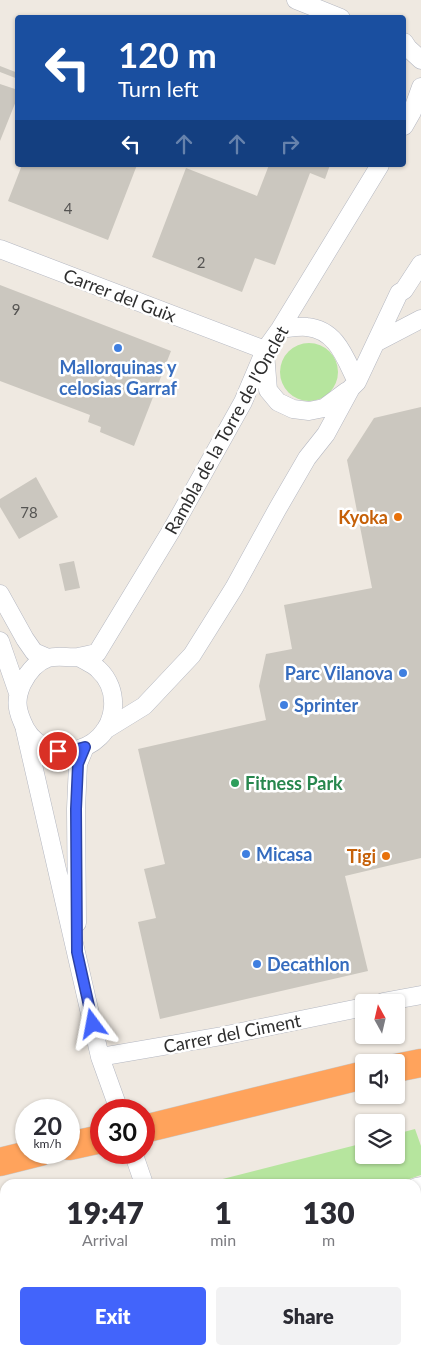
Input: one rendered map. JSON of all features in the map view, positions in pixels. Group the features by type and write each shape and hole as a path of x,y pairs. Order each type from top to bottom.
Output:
{"highway":[{"path":"405,1066 421,1063"},
{"path":"155,1126 355,1077"},
{"path":"0,1162 15,1158"}],"street":[{"path":"296,0 334,15"},
{"path":"411,45 421,60"},
{"path":"406,122 421,87"},
{"name":"Rambla de la Torre de l'Onclet","path":"79,657 97,653 171,531 243,402 265,350 280,329 379,167"},
{"name":"Carrer del Guix","path":"0,249 265,350"},
{"path":"105,730 144,706 192,655 234,588 307,458 326,434 377,342 378,334 399,293 404,290 421,264"},
{"path":"377,342 421,319"},
{"path":"280,329 306,326 328,334 337,342 354,385"},
{"path":"240,341 253,376"},
{"path":"265,350 268,390 278,402 293,410 309,412 324,408 354,385"},
{"path":"0,594 34,652 48,658"},
{"path":"0,641 18,693 18,710 25,730 100,1057 114,1099"},
{"path":"18,693 26,676 34,667 48,658 62,656 79,657 99,669 110,686 113,698 112,715 105,730 99,738 85,747 70,751 58,751 43,746 25,730"},
{"path":"77,952 76,809 78,764 85,747"},
{"path":"405,998 421,995"},
{"name":"Carrer del Ciment","path":"100,1057 222,1036 355,1008"},
{"path":"137,1164 142,1179"}],"green space":[{"path":"309,343 320,345 333,356 338,372 336,383 325,396 309,401 298,399 285,388 280,372 282,361 293,348"},
{"path":"415,1129 421,1146 421,1175 409,1179 223,1179 355,1145 355,1164 405,1164 405,1132"}],"building":[{"path":"0,66 15,72 15,78 0,72"},
{"path":"0,84 15,89 15,104 0,141"},
{"path":"21,167 136,167 108,240 8,201"},
{"path":"268,167 329,167 325,179 310,173 275,265 255,258 242,292 152,257 186,168 257,196"},
{"path":"0,285 171,351 134,446 100,432 101,427 88,422 90,415 0,381"},
{"path":"421,407 421,858 345,876 368,971 160,1019 138,922 156,918 144,869 165,864 138,749 266,720 259,686 266,654 292,649 284,605 372,588 347,460 374,418"},
{"path":"36,477 58,517 19,539 0,507 0,499"},
{"path":"74,561 80,588 65,591 59,564"}],"place":[{"name":"Mallorquinas y celosias Garraf","path":"118,348"},
{"name":"Kyoka","path":"398,517"},
{"name":"Parc Vilanova","path":"403,673"},
{"name":"Sprinter","path":"284,705"},
{"name":"Fitness Park","path":"235,783"},
{"name":"Micasa","path":"246,854"},
{"name":"Tigi","path":"386,856"},
{"name":"Decathlon","path":"257,964"}],"route":[{"path":"58,751 70,751 85,747 78,764 76,809 77,952 93,1024"}]}
